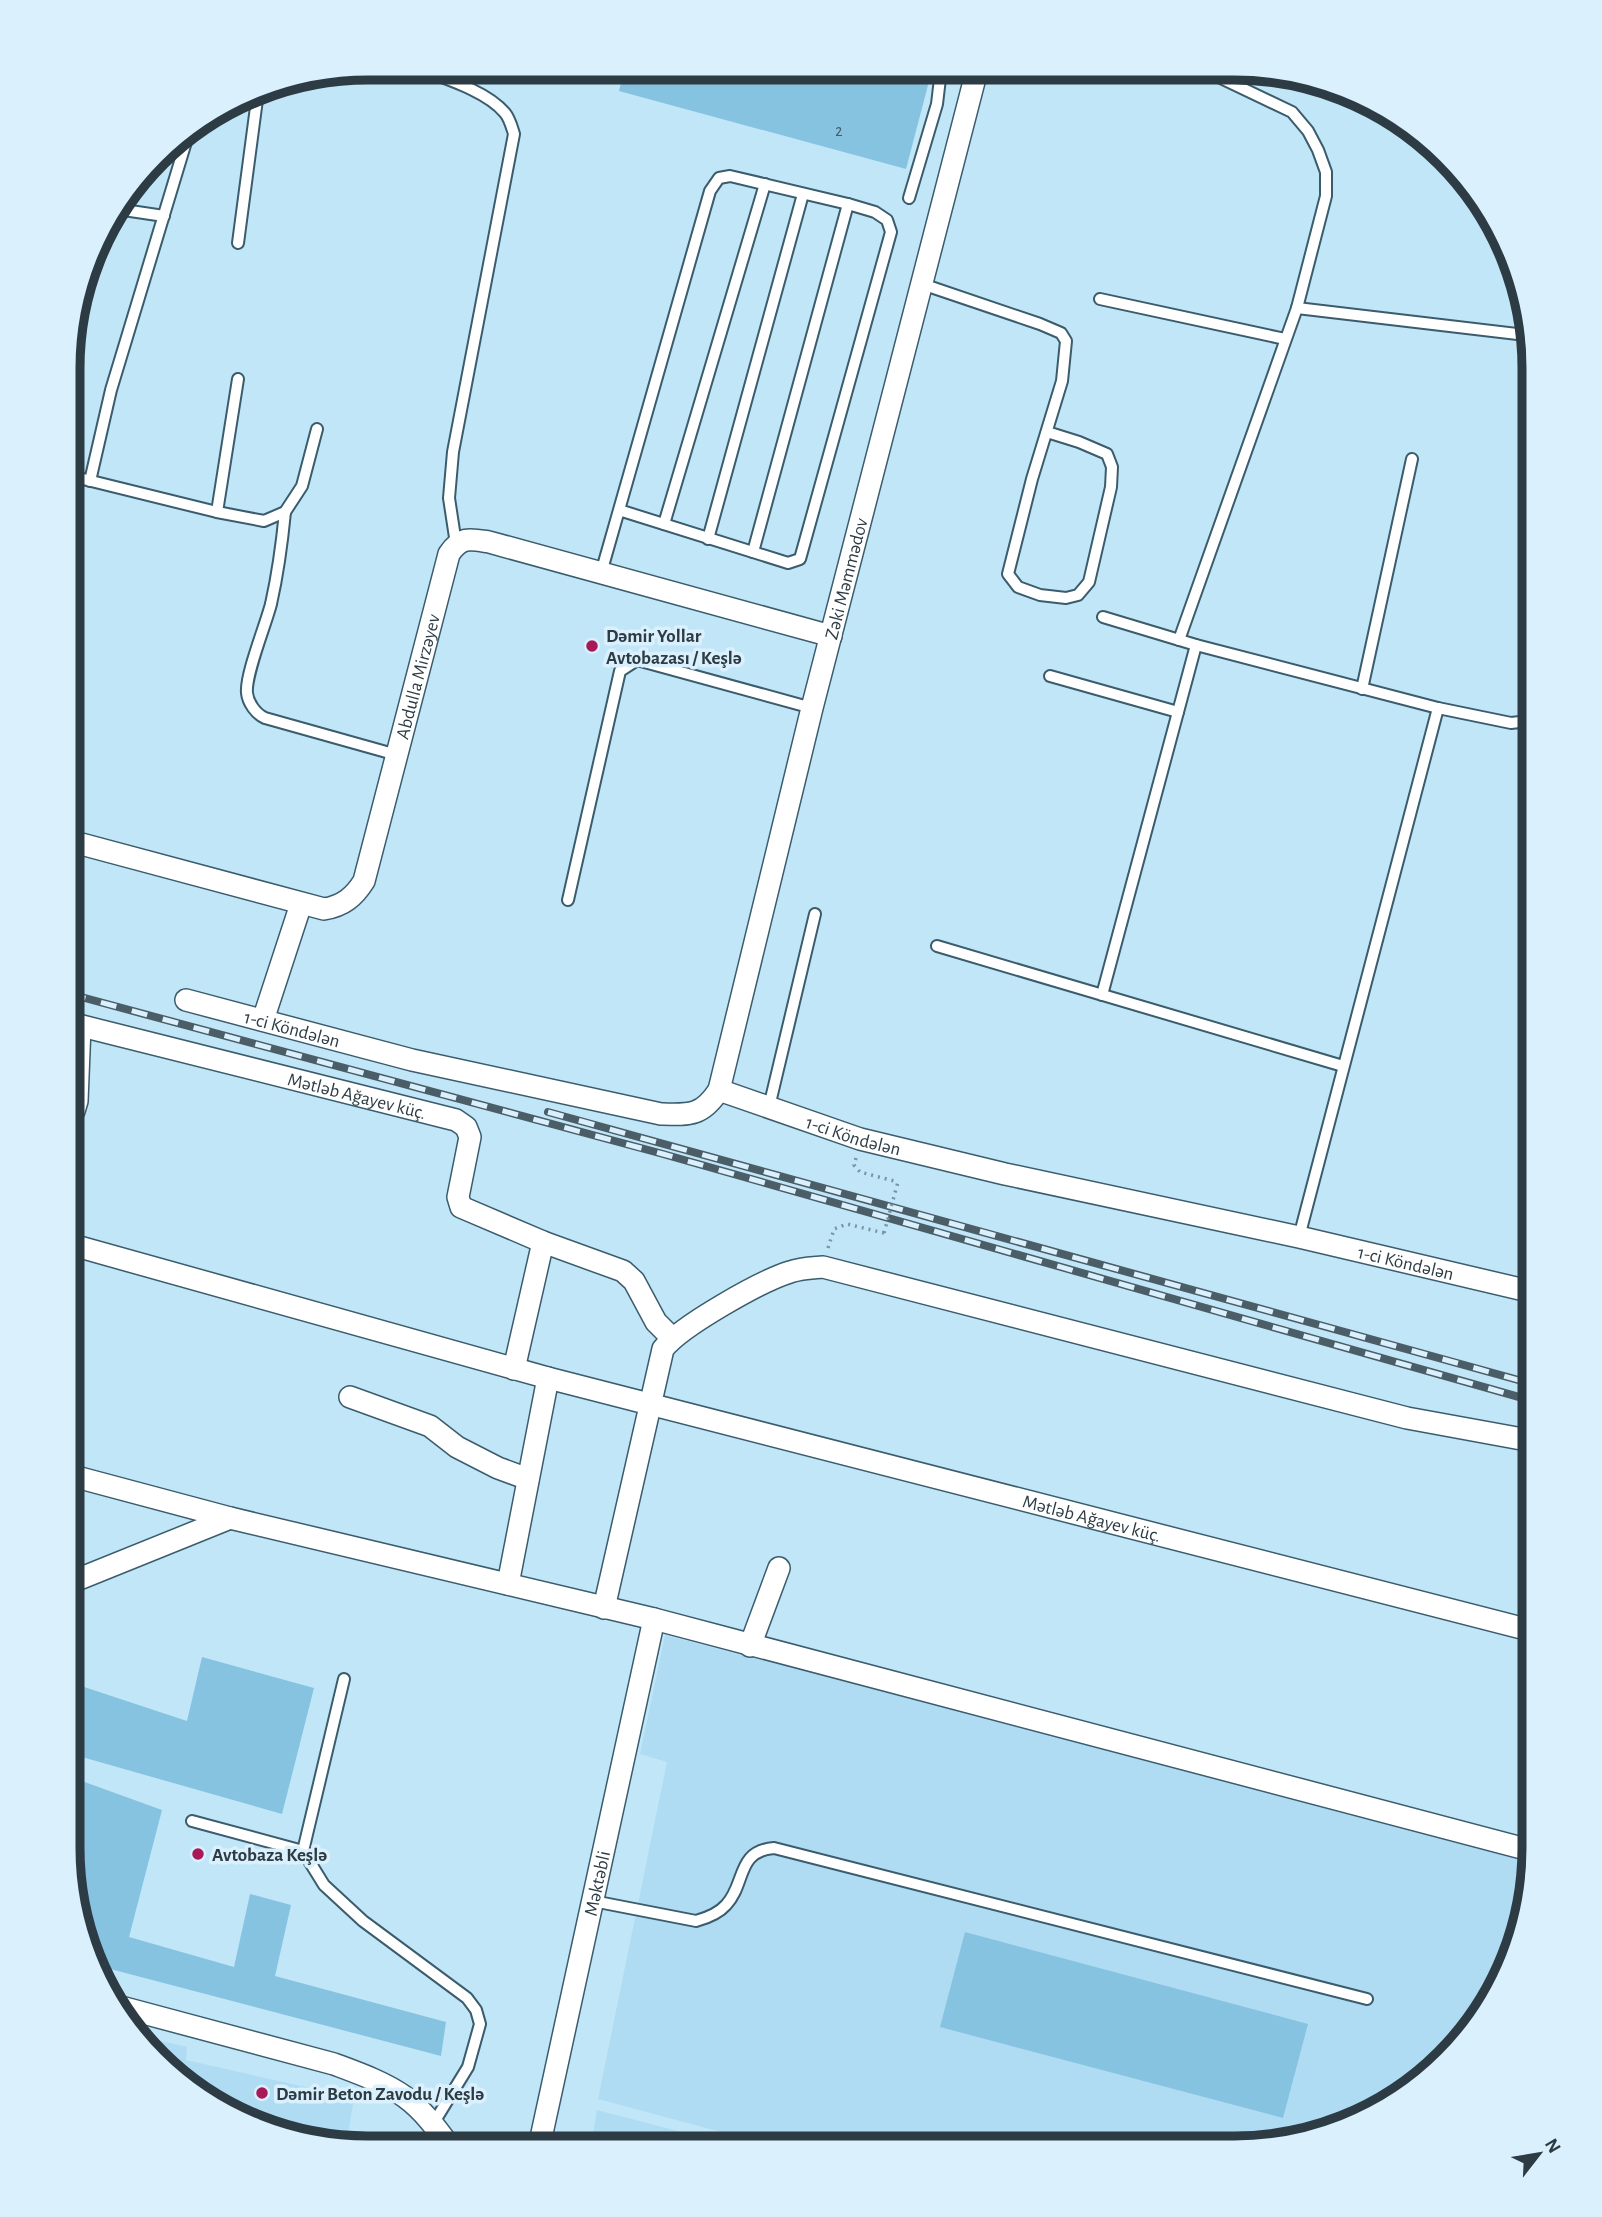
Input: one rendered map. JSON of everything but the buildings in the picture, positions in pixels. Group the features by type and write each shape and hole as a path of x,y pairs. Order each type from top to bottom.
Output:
{"street":[{"name":"Zəki Məmmədov","path":"719,1090 812,708 974,80"},
{"path":"456,544 470,539 489,542 831,636"},
{"name":"Abdulla Mirzəyev","path":"80,844 324,909 336,908 349,900 364,881 449,554 456,544"},
{"path":"263,1020 301,904"},
{"name":"1-ci Köndələn","path":"186,1000 412,1060 661,1114 684,1115 697,1112 710,1104 719,1090 860,1139 1522,1289"},
{"name":"Mətləb Ağayev küç.","path":"80,1025 456,1120 466,1127 470,1136 458,1197 461,1207 542,1242 623,1271 634,1281 656,1322 672,1338"},
{"path":"514,1369 542,1242"},
{"name":"Mətləb Ağayev küç.","path":"80,1247 548,1378 1522,1628"},
{"path":"604,1608 663,1349 672,1338 762,1283 789,1272 822,1267 1407,1418 1522,1439"},
{"path":"508,1584 548,1378"},
{"path":"350,1397 430,1426 457,1447 498,1468 528,1479"},
{"path":"80,1478 230,1518 654,1619 1522,1848"},
{"path":"80,1579 230,1518"},
{"path":"750,1646 779,1568"},
{"name":"Məktəbli","path":"541,2136 654,1619"},
{"path":"130,2009 334,2064 365,2076 405,2097 442,2136"}],"lane":[{"path":"452,80 482,95 506,114 514,134 453,452 449,498 456,544"},
{"path":"909,198 937,104 940,80"},
{"path":"1179,640 1297,308 1326,196 1326,172 1308,131 1292,112 1225,80"},
{"path":"238,243 257,103"},
{"path":"90,481 111,390 184,147"},
{"path":"601,573 710,191 719,178 730,176 848,204 875,212 887,220 891,232 800,559 788,563 619,510"},
{"path":"664,524 765,184"},
{"path":"708,539 803,194"},
{"path":"753,552 848,204"},
{"path":"128,211 164,216"},
{"path":"922,284 1061,333 1066,341 1062,380 1017,535 1008,574 1018,587 1040,595 1066,598 1078,595 1088,582 1111,487 1112,467 1107,454 1047,432"},
{"path":"1100,299 1285,339"},
{"path":"1297,308 1519,334"},
{"path":"217,512 238,379"},
{"path":"317,429 302,486 285,512 280,561 247,692 253,707 265,718 397,755"},
{"path":"1362,689 1412,459"},
{"path":"80,478 264,521 285,512"},
{"path":"1103,617 1196,645 1438,708 1511,723 1522,721"},
{"path":"1102,995 1196,645"},
{"path":"568,900 620,671 637,660 812,708"},
{"path":"1050,676 1178,712"},
{"path":"1299,1237 1438,708"},
{"path":"769,1107 815,914"},
{"path":"937,946 1343,1066"},
{"path":"303,1851 344,1679"},
{"path":"192,1821 303,1851 324,1885 363,1921 467,1998 476,2010 480,2024 468,2067 433,2124"},
{"path":"593,1901 696,1922 712,1916 728,1904 749,1858 761,1849 774,1847 1367,2000"}],"path":[{"path":"822,1267 834,1229 847,1224 884,1233 898,1182 860,1172"}],"shaded area":[{"path":"665,1635 1521,1858 1516,1905 1500,1959 1492,1976 1462,2024 1437,2052 1409,2077 1377,2098 1344,2115 1308,2127 1252,2136 736,2136 598,2099 667,1762 640,1754"},
{"name":"Dəmir Beton Zavodu / Keşlə","path":"153,2039 187,2047 186,2060 354,2098 348,2136 294,2127 258,2115 225,2098 193,2077"},
{"path":"597,2110 697,2136 593,2136"}],"railway":[{"path":"80,997 663,1154 1522,1398"},
{"path":"548,1112 1522,1381"}],"place":[{"name":"Dəmir Yollar Avtobazası / Keşlə","path":"592,646"},
{"name":"Avtobaza Keşlə","path":"198,1854"},
{"name":"Dəmir Beton Zavodu / Keşlə","path":"262,2093"}]}
